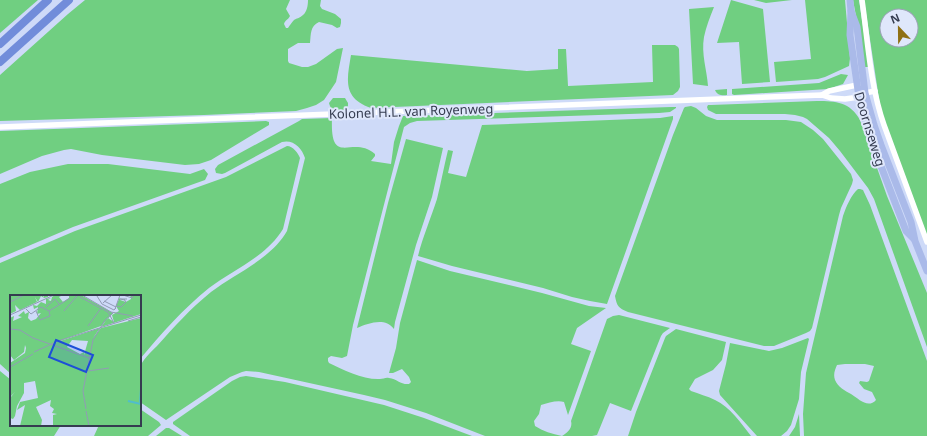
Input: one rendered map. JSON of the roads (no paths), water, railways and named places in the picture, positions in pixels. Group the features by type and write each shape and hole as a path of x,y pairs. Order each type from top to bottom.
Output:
{"highway":[{"path":"0,44 48,0"},
{"path":"0,62 69,0"}],"main road":[{"name":"Doornseweg","path":"850,0 850,35 857,84 911,222 915,241 927,270"},
{"name":"Doornseweg","path":"851,11 857,27 862,95"}],"street":[{"name":"Doornseweg","path":"862,0 878,107 927,242"},
{"name":"Kolonel H.L. van Royenweg","path":"822,95 829,91 857,84"},
{"name":"Doornseweg","path":"862,95 875,91"},
{"name":"Kolonel H.L. van Royenweg","path":"0,127 822,95 831,98 845,99 862,95"}]}
